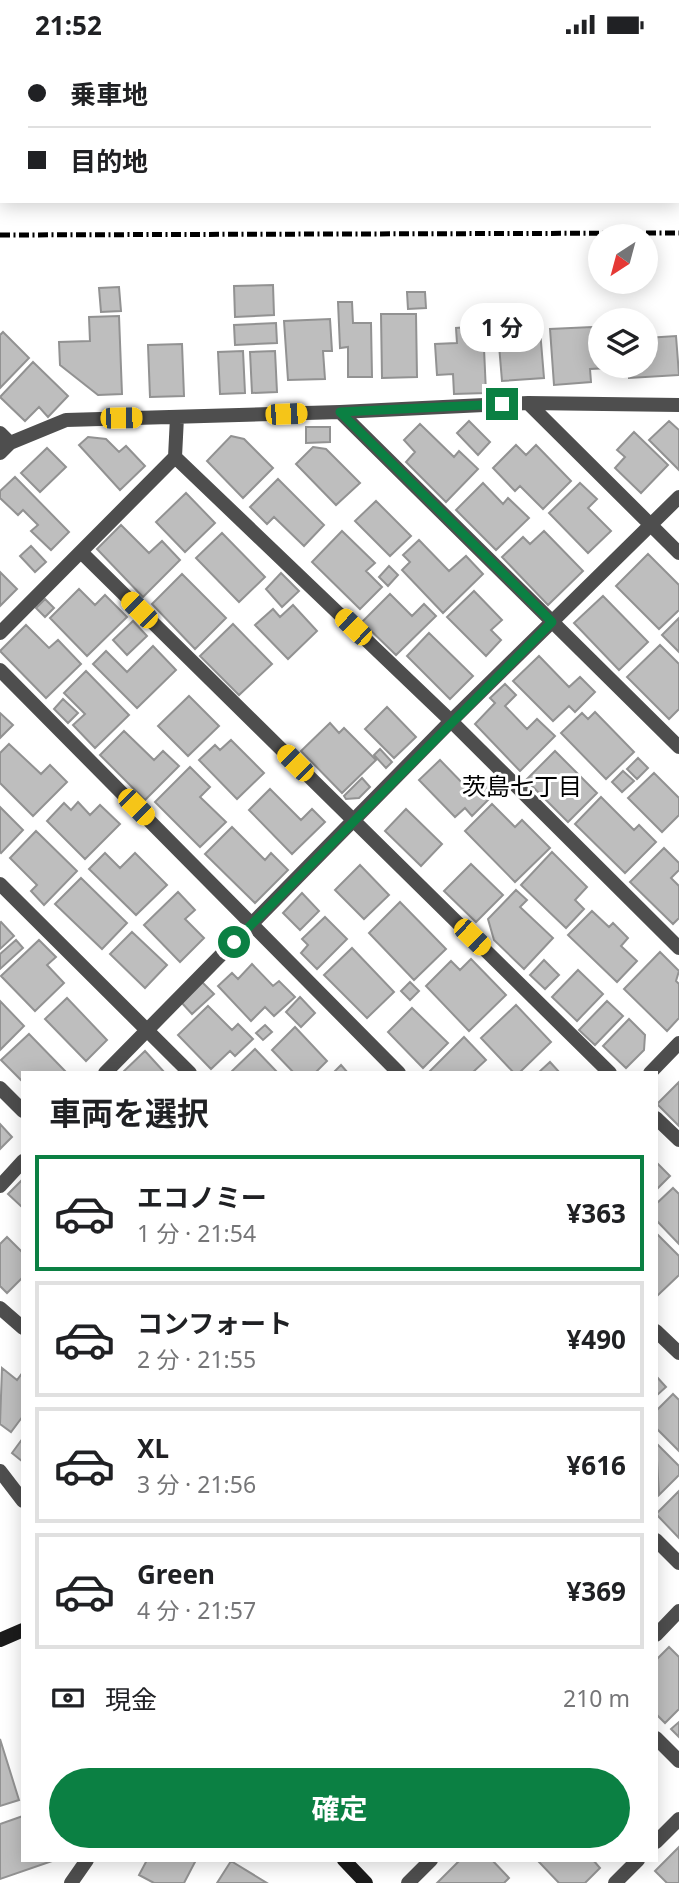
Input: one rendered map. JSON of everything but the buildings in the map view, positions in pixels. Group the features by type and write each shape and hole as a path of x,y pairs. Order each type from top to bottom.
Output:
{"street":[{"path":"4,443 66,420 528,403 679,405"},
{"path":"528,403 679,554"},
{"path":"340,412 679,747"},
{"path":"0,633 175,457 177,417"},
{"path":"175,457 452,721 679,948"},
{"path":"107,1071 452,721 679,497"},
{"path":"81,552 608,1071"},
{"path":"0,670 397,1071"},
{"path":"0,884 188,1071"},
{"path":"652,1071 679,1043"},
{"path":"0,1088 21,1109"},
{"path":"658,1120 679,1140"},
{"path":"0,1186 21,1163"},
{"path":"0,1308 21,1326"},
{"path":"658,1333 679,1353"},
{"path":"0,1472 21,1498"},
{"path":"658,1542 679,1563"},
{"path":"658,1633 679,1611"},
{"path":"0,1640 21,1631"},
{"path":"658,1740 679,1761"},
{"path":"658,1840 679,1819"},
{"path":"71,1883 86,1862"},
{"path":"346,1862 366,1883"},
{"path":"408,1883 429,1862"},
{"path":"615,1883 636,1862"}],"railway":[{"path":"0,235 679,233"}],"district":[{"name":"茨島七丁目","path":"522,787"}],"route":[{"path":"234,942 552,622 340,412 502,404"}]}
